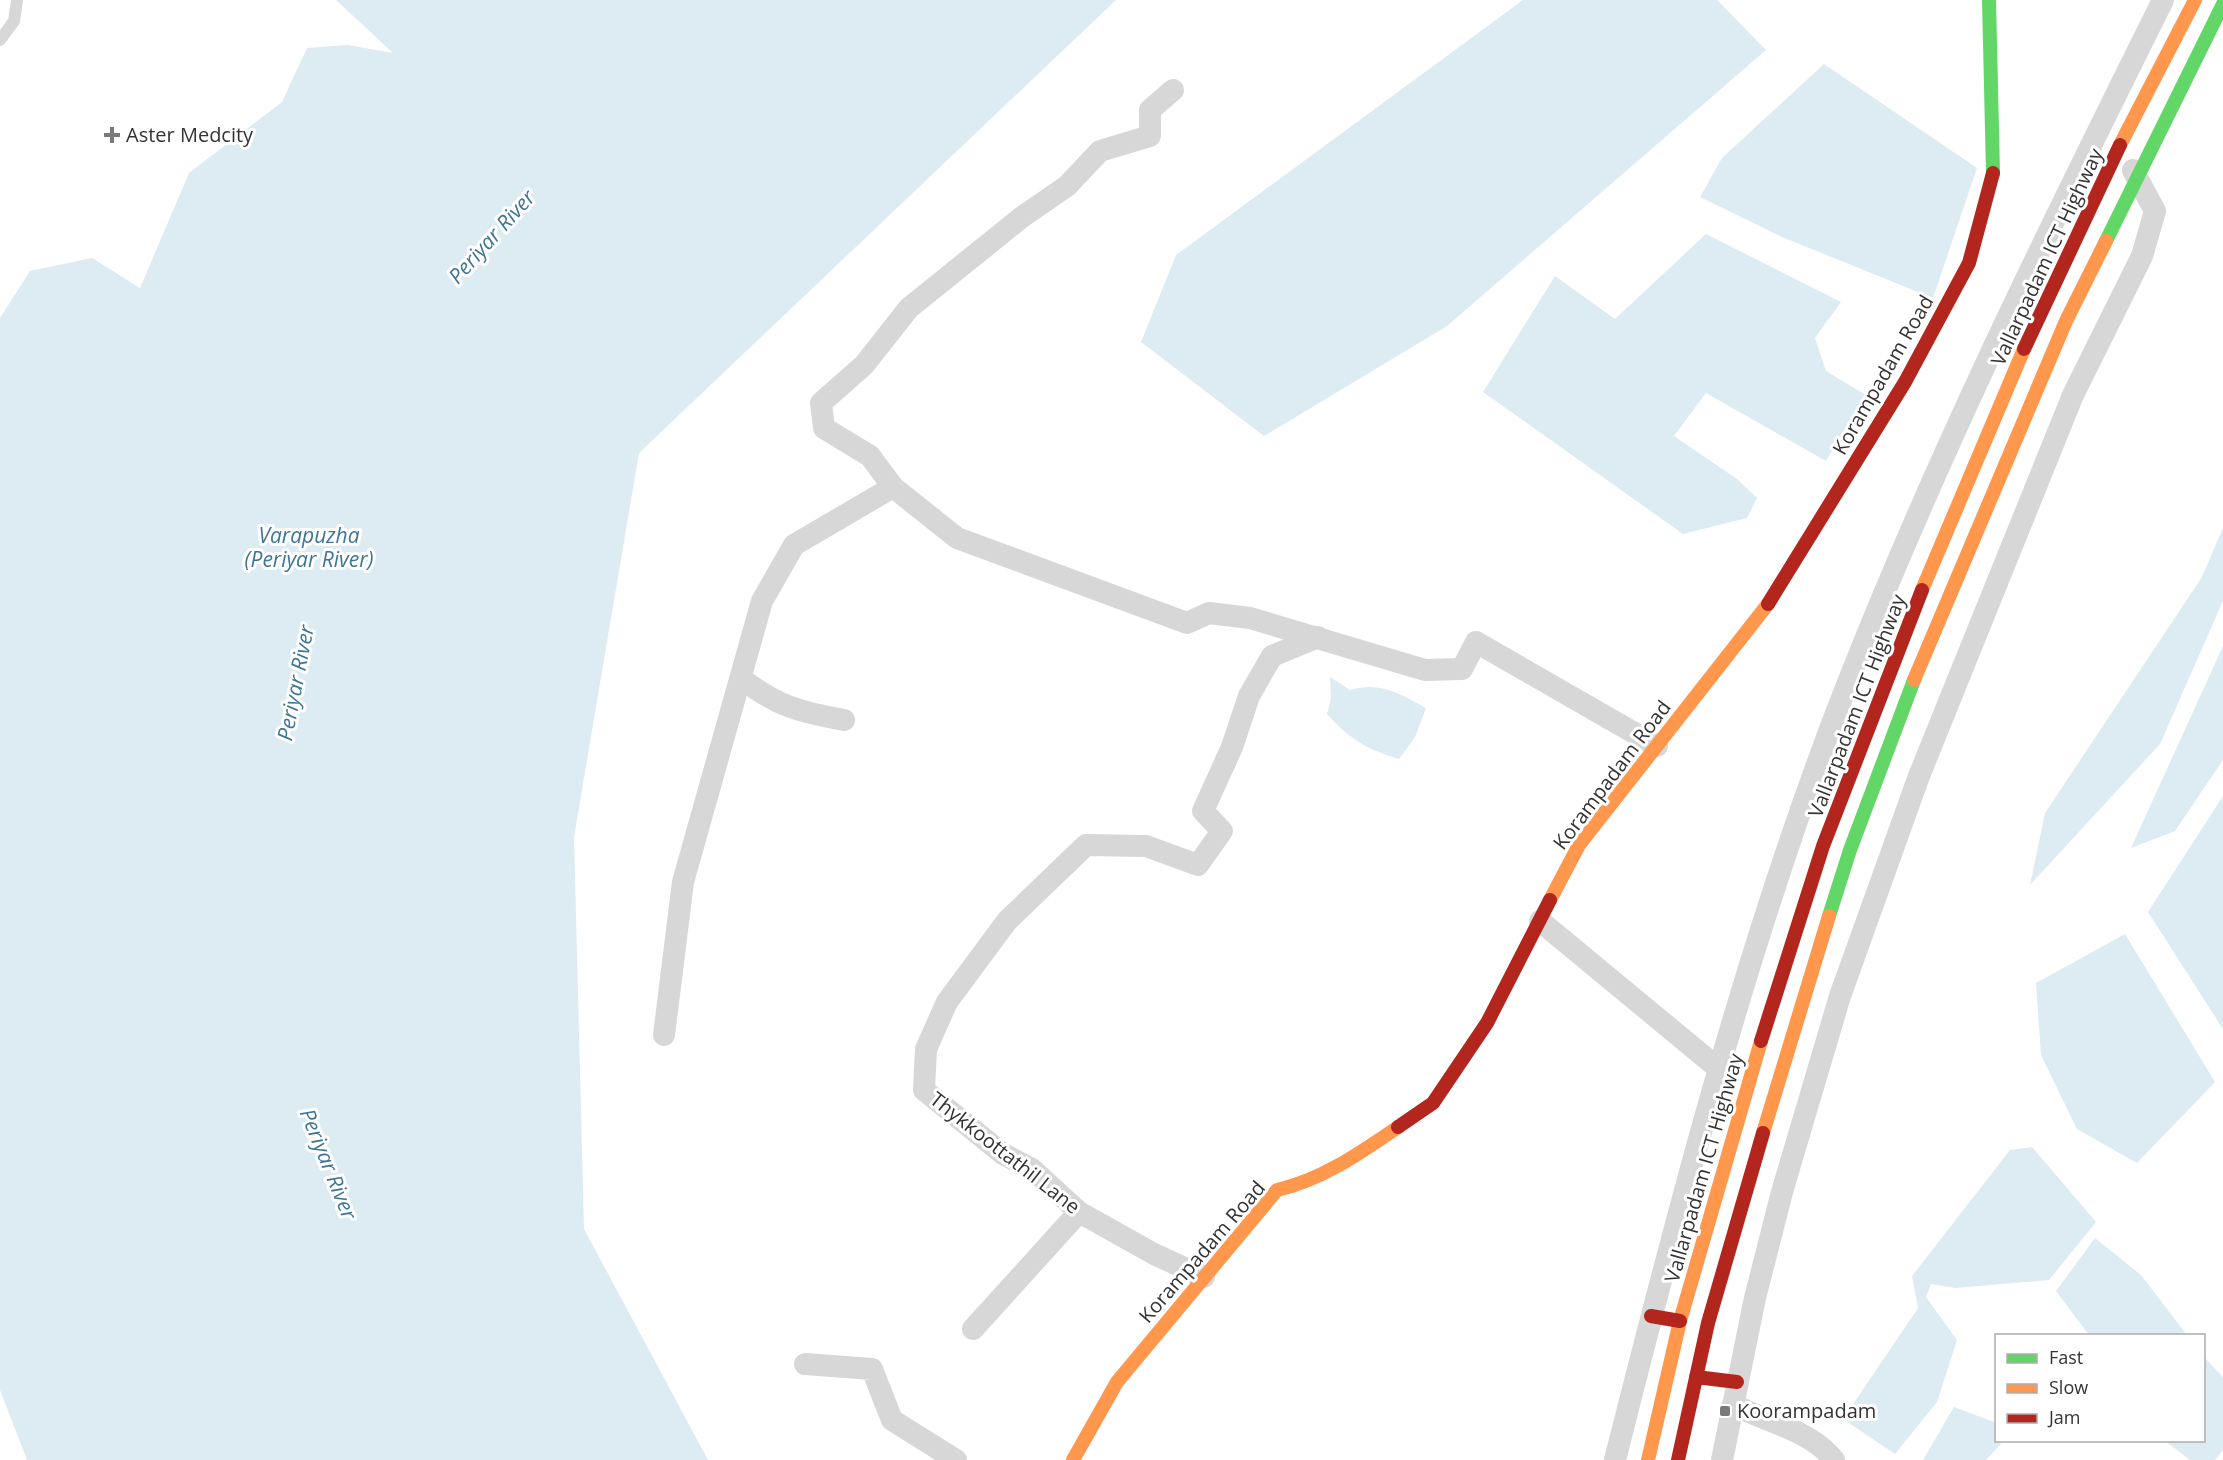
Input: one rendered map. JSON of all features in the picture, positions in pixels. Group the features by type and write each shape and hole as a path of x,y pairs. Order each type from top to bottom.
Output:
{"main road":[{"name":"Korampadam Road","path":"1073,1460 1117,1382 1277,1190 1300,1185 1351,1159 1433,1103 1487,1023 1579,845 1769,603 1905,382 1969,263 1993,172 1989,0"},
{"name":"Vallarpadam ICT Highway","path":"1648,1460 1680,1321 1770,1011 1824,846 1887,676 2003,397 2096,194 2195,0"},
{"path":"1678,1460 1708,1323 1799,1008 1850,850 1914,680 2066,321 2223,4"},
{"path":"1651,1316 1680,1321"},
{"path":"1696,1377 1735,1393"}],"street":[{"path":"1615,1460 1651,1316 1751,956 1822,751 1906,539 1988,357 2163,0"},
{"path":"1173,90 1150,110 1150,136 1100,152 1067,186 1022,217 909,308 864,364 821,403 824,428 870,456 893,487 957,538 1187,623 1209,613 1250,618 1425,670 1462,669 1476,642 1657,746"},
{"path":"1722,1460 1735,1393 1782,1192 1837,1007 1919,776 2073,394 2142,256 2155,211 2132,168 2094,140"},
{"path":"664,1035 682,882 762,601 794,545 893,487"},
{"name":"Thykkoottathil Lane","path":"1204,1277 1154,1254 1078,1212 1032,1169 1003,1154 924,1090 926,1049 947,1002 1007,921 1086,845 1146,846 1198,865 1222,831 1203,811 1232,747 1249,696 1272,656 1318,637"},
{"path":"741,678 765,698 800,712 844,720"},
{"path":"1540,921 1719,1068"},
{"path":"973,1329 1078,1212"},
{"path":"805,1364 873,1369 892,1420 956,1460"},
{"path":"1735,1393 1753,1416 1787,1427 1827,1450 1834,1460"}],"lane":[{"path":"0,40 14,21 16,0"}],"water":[{"name":"Varapuzha (Periyar River)","path":"336,0 1116,0 639,453 574,837 584,1229 708,1460 27,1460 0,1390 0,318 30,271 92,258 140,288 189,173 282,102 307,48 348,45 393,53"},
{"path":"1523,0 1717,0 1766,50 1447,326 1264,436 1141,342 1176,255"},
{"path":"1824,64 1977,168 1933,298 1782,237 1700,197 1722,158"},
{"path":"1706,234 1841,302 1815,338 1826,371 1866,395 1826,461 1706,393 1674,436 1737,479 1757,498 1747,518 1683,534 1483,392 1555,276 1615,319"},
{"path":"2223,528 2223,601 2160,744 2030,885 2045,813 2202,577"},
{"path":"2223,646 2223,760 2175,831 2131,848"},
{"path":"1330,677 1350,690 1371,687 1390,690 1426,708 1415,737 1399,759 1359,742 1327,714 1331,698"},
{"path":"2223,796 2223,1029 2148,912"},
{"path":"2125,934 2215,1082 2137,1163 2077,1129 2041,1055 2036,983"},
{"path":"2032,1147 2096,1222 2049,1280 1955,1288 1931,1284 1926,1297 1957,1340 1937,1402 1895,1454 1843,1419 1918,1308 1912,1276 2010,1150"},
{"path":"2095,1238 2141,1275 2186,1334 2088,1334 2056,1291"},
{"path":"2205,1358 2223,1377 2223,1450 2215,1460 2190,1460 2166,1442 2205,1442"},
{"path":"1954,1407 1994,1422 1995,1442 2001,1444 1986,1460 1923,1460"}],"traffic: fast":[{"path":"1989,0 1993,173"},
{"path":"2106,241 2223,4"},
{"path":"1829,916 1850,850 1914,680"}],"traffic: slow":[{"path":"2120,145 2195,0"},
{"path":"1914,680 2066,321 2106,241"},
{"path":"1922,590 2024,349"},
{"path":"1550,900 1579,845 1768,604"},
{"path":"1763,1133 1829,916"},
{"path":"1648,1460 1680,1321 1761,1041"},
{"path":"1073,1460 1117,1382 1277,1190 1325,1173 1398,1127"}],"traffic: jam":[{"path":"2024,349 2120,145"},
{"path":"1768,604 1905,382 1969,263 1993,173"},
{"path":"1761,1041 1823,846 1922,590"},
{"path":"1398,1127 1433,1103 1487,1023 1550,900"},
{"path":"1678,1460 1708,1323 1763,1133"},
{"path":"1651,1316 1680,1321"},
{"path":"1696,1377 1737,1382"}],"place":[{"name":"Aster Medcity","path":"112,135"},
{"name":"Koorampadam","path":"1725,1411"}],"water label":[{"name":"Periyar River","path":"492,237"},
{"name":"Periyar River","path":"296,683"},
{"name":"Periyar River","path":"328,1164"}]}
